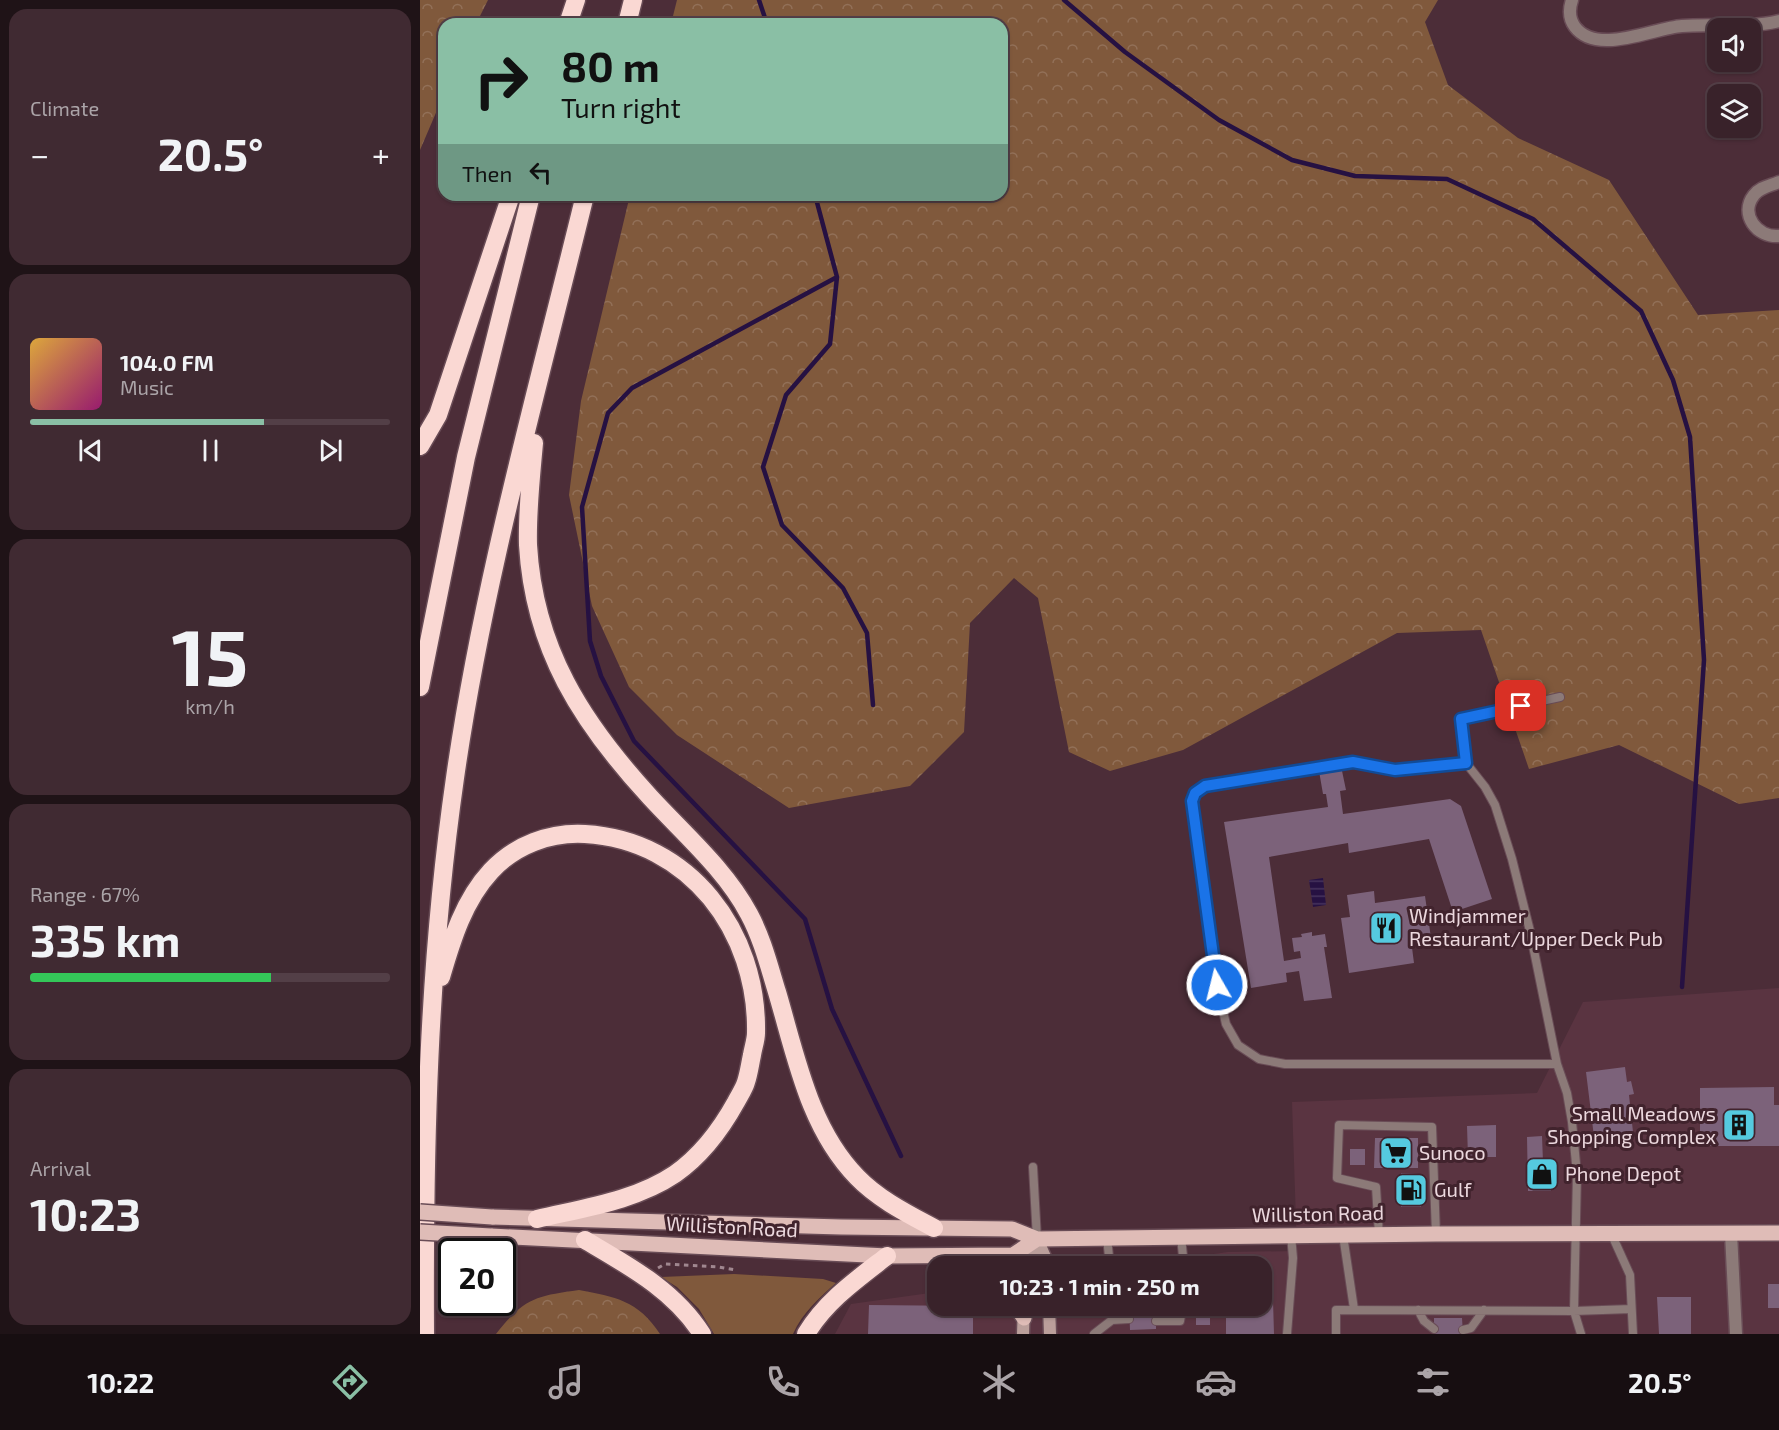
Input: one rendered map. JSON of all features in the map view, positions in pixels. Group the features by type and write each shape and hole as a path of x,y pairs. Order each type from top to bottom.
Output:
{"highway":[{"path":"570,18 578,0"},
{"path":"574,18 578,0"},
{"path":"628,18 633,0"},
{"path":"420,446 438,415 509,201"},
{"path":"420,687 464,467 530,201"},
{"path":"425,1334 430,1013 440,898 455,778 472,675 499,551 584,201"},
{"path":"538,389 528,510 530,563 542,624 565,683 585,717 617,758 726,879 748,911 771,972 808,1096 830,1143 858,1178 900,1209 934,1228"},
{"path":"430,1013 460,920 481,883 512,853 551,836 597,835 625,841 655,854 683,871 701,887 719,907 736,937 753,980 756,1035 746,1083 725,1122 710,1143 695,1158 673,1175 652,1186 612,1201 537,1219"},
{"path":"585,1240 650,1279 682,1306 702,1334"},
{"path":"806,1334 832,1299 887,1256"}],"main road":[{"name":"Williston Road","path":"420,1212 537,1219 1012,1229 1038,1239 1343,1234 1779,1233"},
{"name":"Williston Road","path":"420,1232 927,1257"},
{"name":"Williston Road","path":"983,1256 1013,1255 1038,1239"},
{"path":"1030,1256 1038,1239"},
{"path":"1038,1239 1045,1256"},
{"path":"1023,1334 1024,1316"},
{"path":"1050,1316 1051,1334"}],"street":[{"path":"1572,0 1570,14 1575,26 1584,34 1598,39 1622,38 1680,26 1755,26 1779,21"},
{"path":"1779,182 1757,192 1751,201 1749,211 1751,222 1757,230 1766,235 1779,236"},
{"path":"1731,1233 1736,1334"}],"lane":[{"path":"1560,697 1461,719 1466,763 1495,805 1512,859 1530,931 1557,1064 1567,1093 1577,1173 1574,1311 1581,1334"},
{"path":"1466,763 1395,770 1353,762 1205,786 1195,793 1192,801 1217,985 1226,1024 1238,1045 1260,1059 1285,1064 1557,1064"},
{"path":"1379,1234 1376,1187 1337,1178 1339,1125 1432,1127 1436,1234"},
{"path":"1034,1167 1038,1239"},
{"path":"1611,1233 1630,1275 1633,1334"},
{"path":"1343,1234 1354,1309"},
{"path":"1287,1334 1293,1258 1291,1235"},
{"path":"1181,1237 1183,1256"},
{"path":"1107,1238 1109,1256"},
{"path":"1336,1334 1336,1310 1574,1311 1631,1309"},
{"path":"1418,1310 1424,1321 1434,1329"},
{"path":"1463,1330 1471,1328 1484,1310"},
{"path":"1156,1321 1180,1321 1181,1316"},
{"path":"1094,1334 1112,1320 1130,1319"}],"path":[{"path":"655,1272 665,1264 736,1270"}],"shaded area":[{"path":"1323,878 1326,905 1313,907 1309,880"},
{"path":"1779,988 1779,1334 835,1334 851,1304 927,1293 927,1316 1272,1316 1272,1256 1199,1256 1228,1252 1297,1251 1292,1102 1537,1093 1583,1002"}],"green space":[{"path":"420,0 488,0 479,18 438,18 438,108 420,150"},
{"path":"677,0 1438,0 1425,22 1448,85 1518,138 1609,180 1698,315 1779,310 1779,798 1739,804 1619,745 1529,769 1481,630 1397,633 1183,750 1110,771 1069,752 1038,598 1014,578 970,623 964,732 910,786 789,808 677,735 629,687 592,606 569,495 581,401 629,201 1008,201 1008,18 672,18"},
{"path":"734,1274 823,1279 836,1283 807,1312 793,1334 714,1334 699,1309 677,1287 661,1277"},
{"path":"579,1290 615,1298 643,1314 660,1334 496,1334 512,1316 516,1316 516,1312 523,1306 552,1294"}],"building":[{"path":"1341,766 1346,790 1340,791 1343,814 1450,799 1461,806 1492,899 1453,912 1429,839 1349,853 1348,843 1269,857 1284,961 1301,958 1300,951 1294,952 1292,938 1302,937 1301,934 1312,932 1312,936 1325,934 1327,947 1324,947 1332,998 1304,1001 1299,971 1286,973 1287,982 1251,988 1224,822 1328,807 1319,771"},
{"name":"Windjammer Restaurant/Upper Deck Pub","path":"1374,891 1375,903 1425,896 1431,938 1411,940 1414,963 1349,973 1341,918 1350,917 1347,895"},
{"path":"1625,1067 1627,1082 1631,1081 1634,1094 1629,1095 1633,1132 1594,1137 1586,1072"},
{"name":"Small Meadows Shopping Complex","path":"1774,1087 1774,1105 1779,1105 1779,1146 1700,1146 1700,1088"},
{"path":"1496,1125 1496,1157 1468,1157 1467,1126"},
{"path":"1542,1136 1543,1162 1550,1162 1551,1191 1528,1191 1527,1137"},
{"name":"Sunoco","path":"1375,1138 1418,1138 1418,1168 1374,1168"},
{"path":"1350,1149 1365,1149 1365,1165 1350,1165"},
{"name":"Gulf","path":"1401,1173 1421,1174 1421,1207 1401,1207"},
{"path":"1768,1284 1779,1284 1779,1308 1768,1308"},
{"path":"1657,1297 1691,1297 1691,1334 1659,1334"},
{"path":"1272,1300 1274,1334 1226,1334 1226,1316 1272,1316"},
{"path":"869,1305 927,1306 927,1316 973,1316 973,1334 868,1334"},
{"path":"1129,1316 1156,1316 1156,1329 1130,1330"},
{"path":"1196,1316 1210,1316 1210,1325 1196,1325"},
{"path":"1434,1318 1462,1318 1463,1334 1434,1334"}],"waterway":[{"path":"759,0 765,18"},
{"path":"1064,0 1125,52 1219,120 1292,160 1355,176 1447,179 1533,219 1641,311 1673,380 1690,437 1704,660 1682,987"},
{"path":"817,201 837,277 830,344 786,395 763,467 782,525 843,588 867,633 873,705"},
{"path":"837,277 632,388 608,413 582,507 590,641 601,676 634,741 805,919 832,1009 901,1156"}],"place":[{"name":"Windjammer Restaurant/Upper Deck Pub","path":"1386,928"},
{"name":"Small Meadows Shopping Complex","path":"1739,1125"},
{"name":"Sunoco","path":"1396,1153"},
{"name":"Phone Depot","path":"1542,1174"},
{"name":"Gulf","path":"1411,1190"}],"route":[{"path":"1217,985 1192,801 1195,793 1205,786 1353,762 1395,770 1466,763 1461,719 1521,706"}]}
